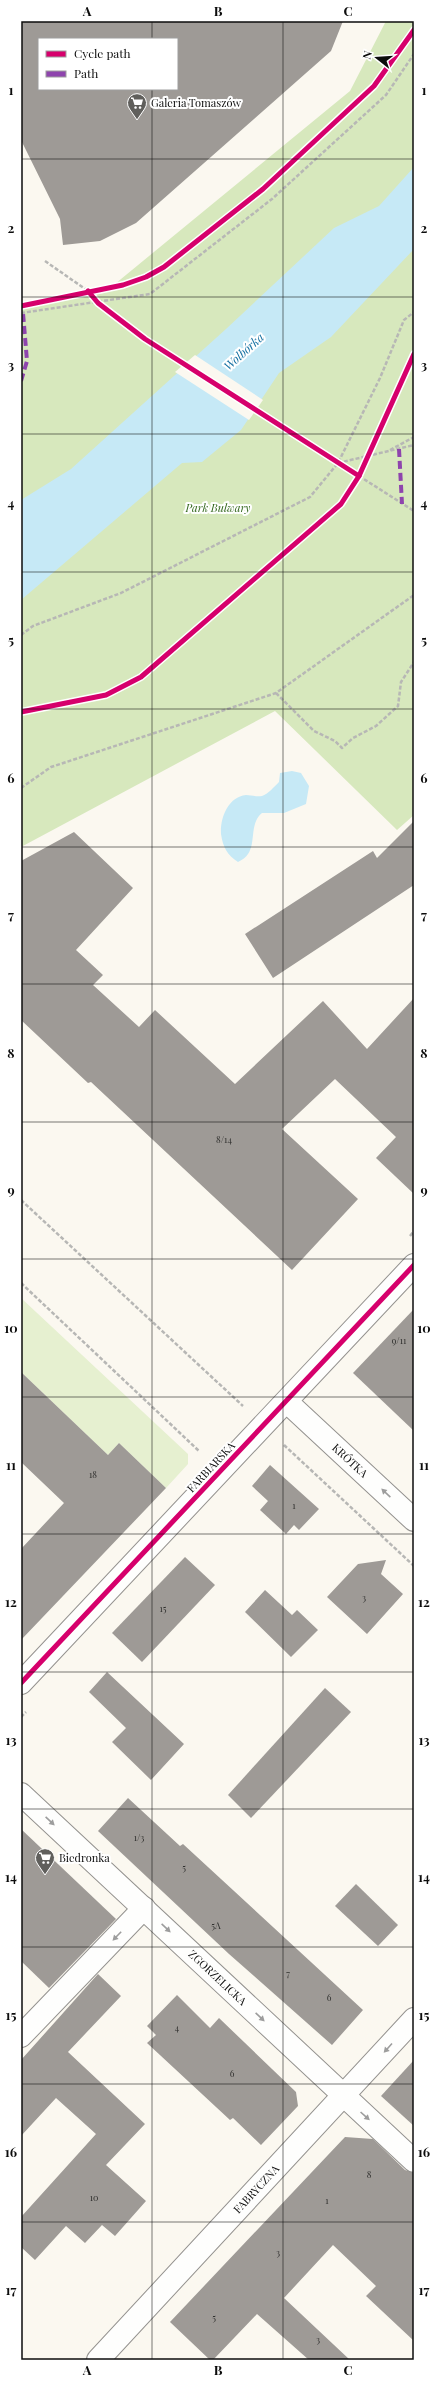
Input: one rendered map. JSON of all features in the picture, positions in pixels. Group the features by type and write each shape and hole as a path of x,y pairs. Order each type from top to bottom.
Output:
{"street":[{"name":"FARBIARSKA","path":"21,1683 287,1402 414,1265"},
{"name":"KRÓTKA","path":"287,1402 414,1520"},
{"name":"ZGORZELICKA","path":"21,1794 414,2161"},
{"path":"21,2036 144,1908"},
{"name":"FABRYCZNA","path":"98,2360 414,2019"}],"path":[{"path":"21,313 98,303 150,294 272,199 386,95 414,54"},
{"path":"45,260 88,291 98,303 104,307"},
{"path":"80,292 95,290"},
{"path":"21,635 32,626 121,593 310,497 338,463 380,378 404,320 414,312"},
{"path":"386,452 414,437"},
{"path":"338,463 414,445"},
{"path":"365,463 371,449"},
{"path":"332,459 348,469"},
{"path":"355,481 362,469"},
{"path":"353,472 414,512"},
{"path":"21,788 51,767 276,693 414,595"},
{"path":"276,693 314,731 335,741 342,748 354,738 376,726 398,706 401,682 414,662"},
{"path":"21,1200 246,1410"},
{"path":"21,1283 204,1455"},
{"path":"282,1443 414,1566"},
{"path":"21,1717 26,1711"}],"green space":[{"name":"Park Bulwary","path":"386,21 414,21 414,815 397,830 275,711 21,847 21,305 104,293 350,91"},
{"path":"21,1298 188,1454 188,1464 166,1488 119,1443 108,1455 21,1372"}],"water":[{"name":"Wolbórka","path":"414,167 414,249 331,337 279,373 241,430 202,462 182,463 21,600 21,500 71,469 226,329 334,228 379,206"},
{"path":"292,771 301,773 309,786 306,804 284,813 262,813 257,818 249,852 245,858 238,862 228,853 224,847 222,839 221,828 226,809 234,800 240,797 246,795 264,795 279,782 280,773"}],"pier":[{"path":"195,355 263,400 249,420 175,372"}],"building":[{"name":"Galeria Tomaszów","path":"21,21 343,21 331,51 136,223 100,241 63,245 60,219 21,140"},
{"path":"414,821 414,885 273,978 245,934 373,851 377,858"},
{"path":"74,832 133,888 76,950 103,975 93,985 139,1027 155,1010 235,1084 323,1001 367,1049 414,998 414,1194 376,1158 396,1137 335,1079 282,1129 358,1199 292,1270 91,1082 88,1083 21,1020 21,861"},
{"path":"414,1309 414,1431 353,1373"},
{"path":"21,1372 108,1455 119,1443 166,1488 21,1640 21,1549 64,1503 21,1462"},
{"path":"270,1465 319,1509 299,1530 294,1525 286,1534 260,1510 268,1501 252,1486"},
{"path":"185,1557 215,1585 142,1662 112,1633"},
{"path":"386,1560 381,1574 403,1594 367,1634 327,1597 358,1564"},
{"path":"265,1590 292,1615 297,1610 318,1630 291,1657 245,1612"},
{"path":"107,1672 184,1744 151,1780 112,1742 126,1728 89,1692"},
{"path":"325,1688 351,1712 251,1818 228,1795"},
{"path":"128,1798 180,1846 183,1844 363,2010 332,2045 229,1954 98,1831"},
{"name":"Biedronka","path":"21,1829 116,1919 49,1988 21,1961"},
{"path":"356,1884 398,1925 378,1946 335,1906"},
{"path":"98,1974 121,1996 68,2052 145,2124 106,2165 146,2201 115,2236 102,2225 85,2243 66,2226 35,2260 21,2247 21,2217 96,2134 56,2098 21,2136 21,2060"},
{"path":"177,1995 210,2028 219,2018 296,2092 298,2106 261,2145 233,2118 230,2120 147,2043 156,2035 147,2026"},
{"path":"414,2060 414,2126 381,2096"},
{"path":"345,2137 373,2139 405,2170 414,2173 414,2341 366,2296 376,2286 333,2245 284,2298 350,2360 309,2360 257,2314 213,2360 210,2360 170,2322"}],"marked path":[{"path":"21,381 27,361 23,313"},
{"path":"399,449 402,504"}],"cycle path":[{"path":"21,306 123,285 146,277 164,267 263,189 374,86 414,30"},
{"path":"88,291 98,303 145,339 359,476"},
{"path":"21,712 106,695 141,677 341,504 359,476 414,354"},
{"path":"21,1683 414,1265"}],"place":[{"name":"Galeria Tomaszów","path":"137,120"},
{"name":"Biedronka","path":"45,1875"}]}
